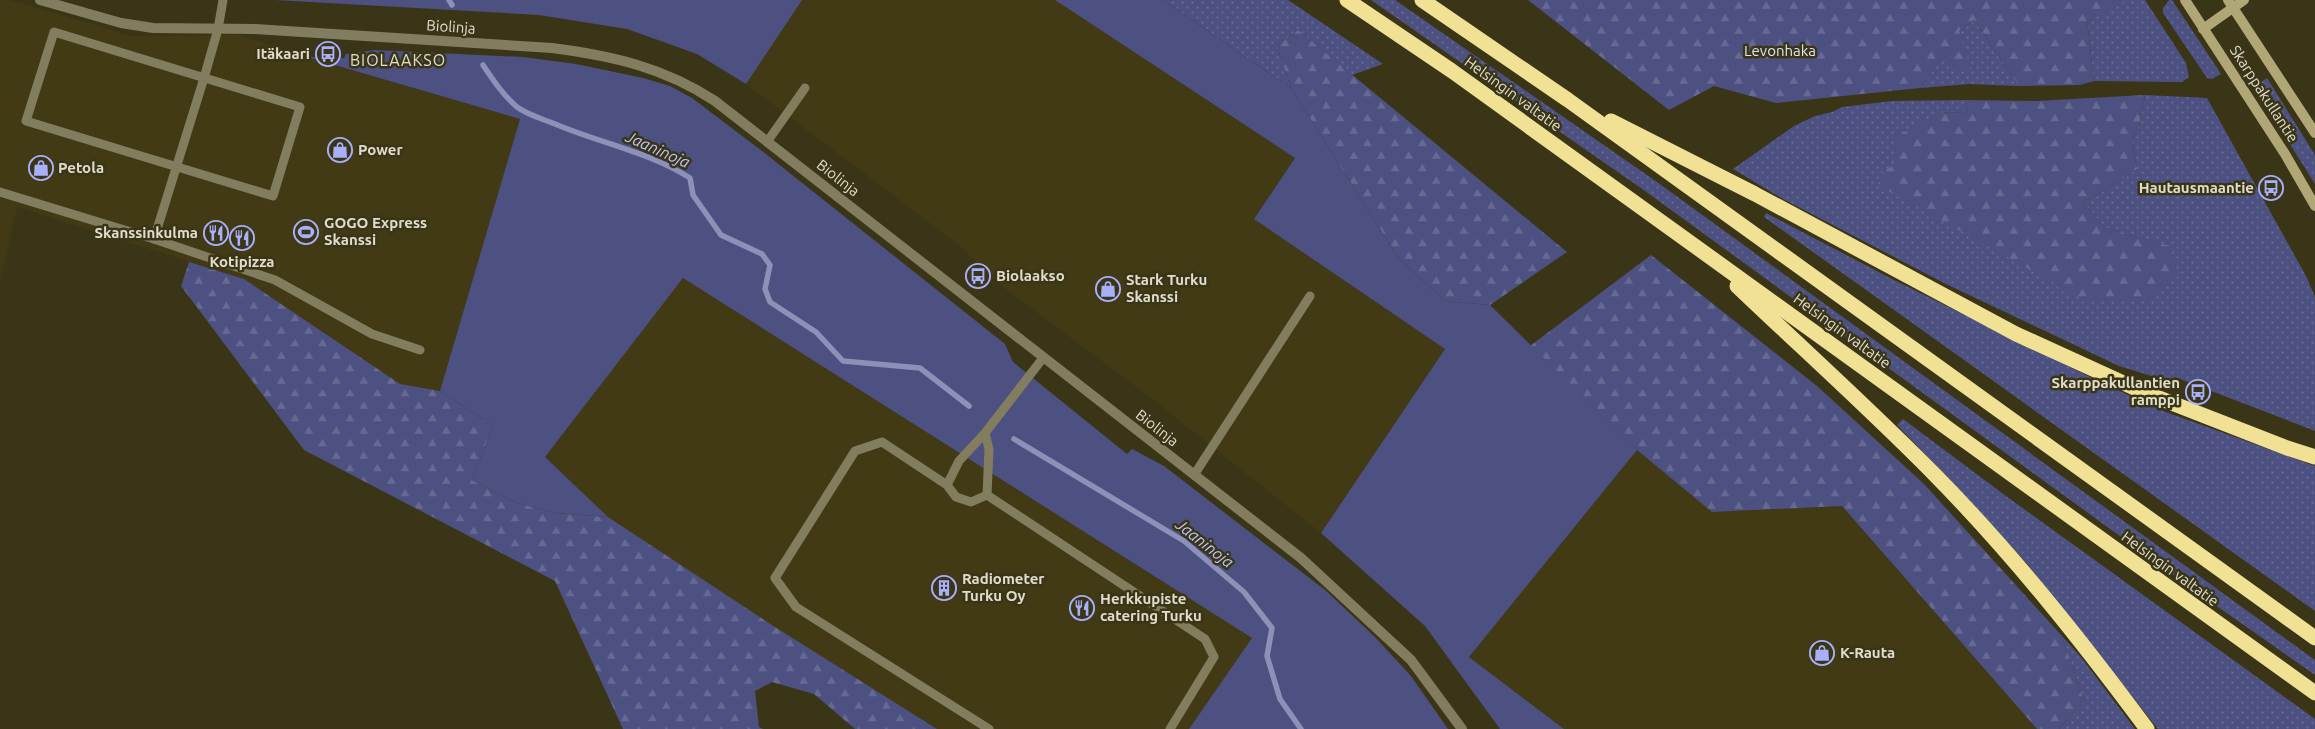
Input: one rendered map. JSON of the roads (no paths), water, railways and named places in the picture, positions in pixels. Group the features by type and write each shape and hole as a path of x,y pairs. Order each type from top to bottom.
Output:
{"highway":[{"name":"Helsingin valtatie","path":"1346,0 1452,71 2187,603 2315,693"},
{"name":"Helsingin valtatie","path":"1422,0 1568,100 2315,638"},
{"path":"1568,100 1755,194 2016,334 2141,391 2287,448 2315,457"},
{"path":"1696,247 1934,475 2020,569 2073,632 2147,729"}],"main road":[{"name":"Skarppakullantie","path":"2185,0 2285,154 2315,206"},
{"path":"2203,29 2231,4 2244,0"},
{"name":"Skarppakullantie","path":"2231,4 2315,133"}],"street":[{"name":"Biolinja","path":"40,0 121,23 153,28 218,29 544,48 591,53 651,68 675,77 715,101 1301,558 1411,660 1462,729"}],"lane":[{"path":"154,239 204,78 218,29 223,0"},
{"path":"54,32 300,107 273,196 177,167 26,121 54,32"},
{"path":"767,142 805,88"},
{"path":"0,192 154,239 274,280 372,334 420,350"},
{"path":"1194,475 1310,296"},
{"path":"947,485 958,461 985,434 1043,358"},
{"path":"985,434 989,449 987,496"},
{"path":"987,496 971,502 956,496 947,485 882,442 855,451 775,578 796,607 989,729"},
{"path":"987,496 1205,639 1214,656 1170,729"}],"waterway":[{"name":"Jaaninoja","path":"449,0 452,5"},
{"name":"Jaaninoja","path":"483,65 494,82 521,110 572,131 658,161 690,178 693,195 721,235 762,254 770,265 765,289 770,302 816,332 843,361 920,368 969,406"},
{"name":"Jaaninoja","path":"1014,439 1184,541 1244,592 1272,628 1267,656 1280,699 1301,729"}],"place":[{"name":"Itäkaari","path":"328,54"},
{"name":"Power","path":"340,150"},
{"name":"Petola","path":"41,168"},
{"name":"Hautausmaantie","path":"2271,188"},
{"name":"GOGO Express Skanssi","path":"306,232"},
{"name":"Skanssinkulma","path":"216,233"},
{"name":"Kotipizza","path":"242,238"},
{"name":"Biolaakso","path":"978,276"},
{"name":"Stark Turku Skanssi","path":"1108,289"},
{"name":"Skarppakullantien ramppi","path":"2198,392"},
{"name":"Radiometer Turku Oy","path":"944,588"},
{"name":"Herkkupiste catering Turku","path":"1082,608"},
{"name":"K-Rauta","path":"1822,653"}],"district":[{"name":"BIOLAAKSO","path":"398,60"}],"park label":[{"name":"Levonhaka","path":"1780,51"}]}
